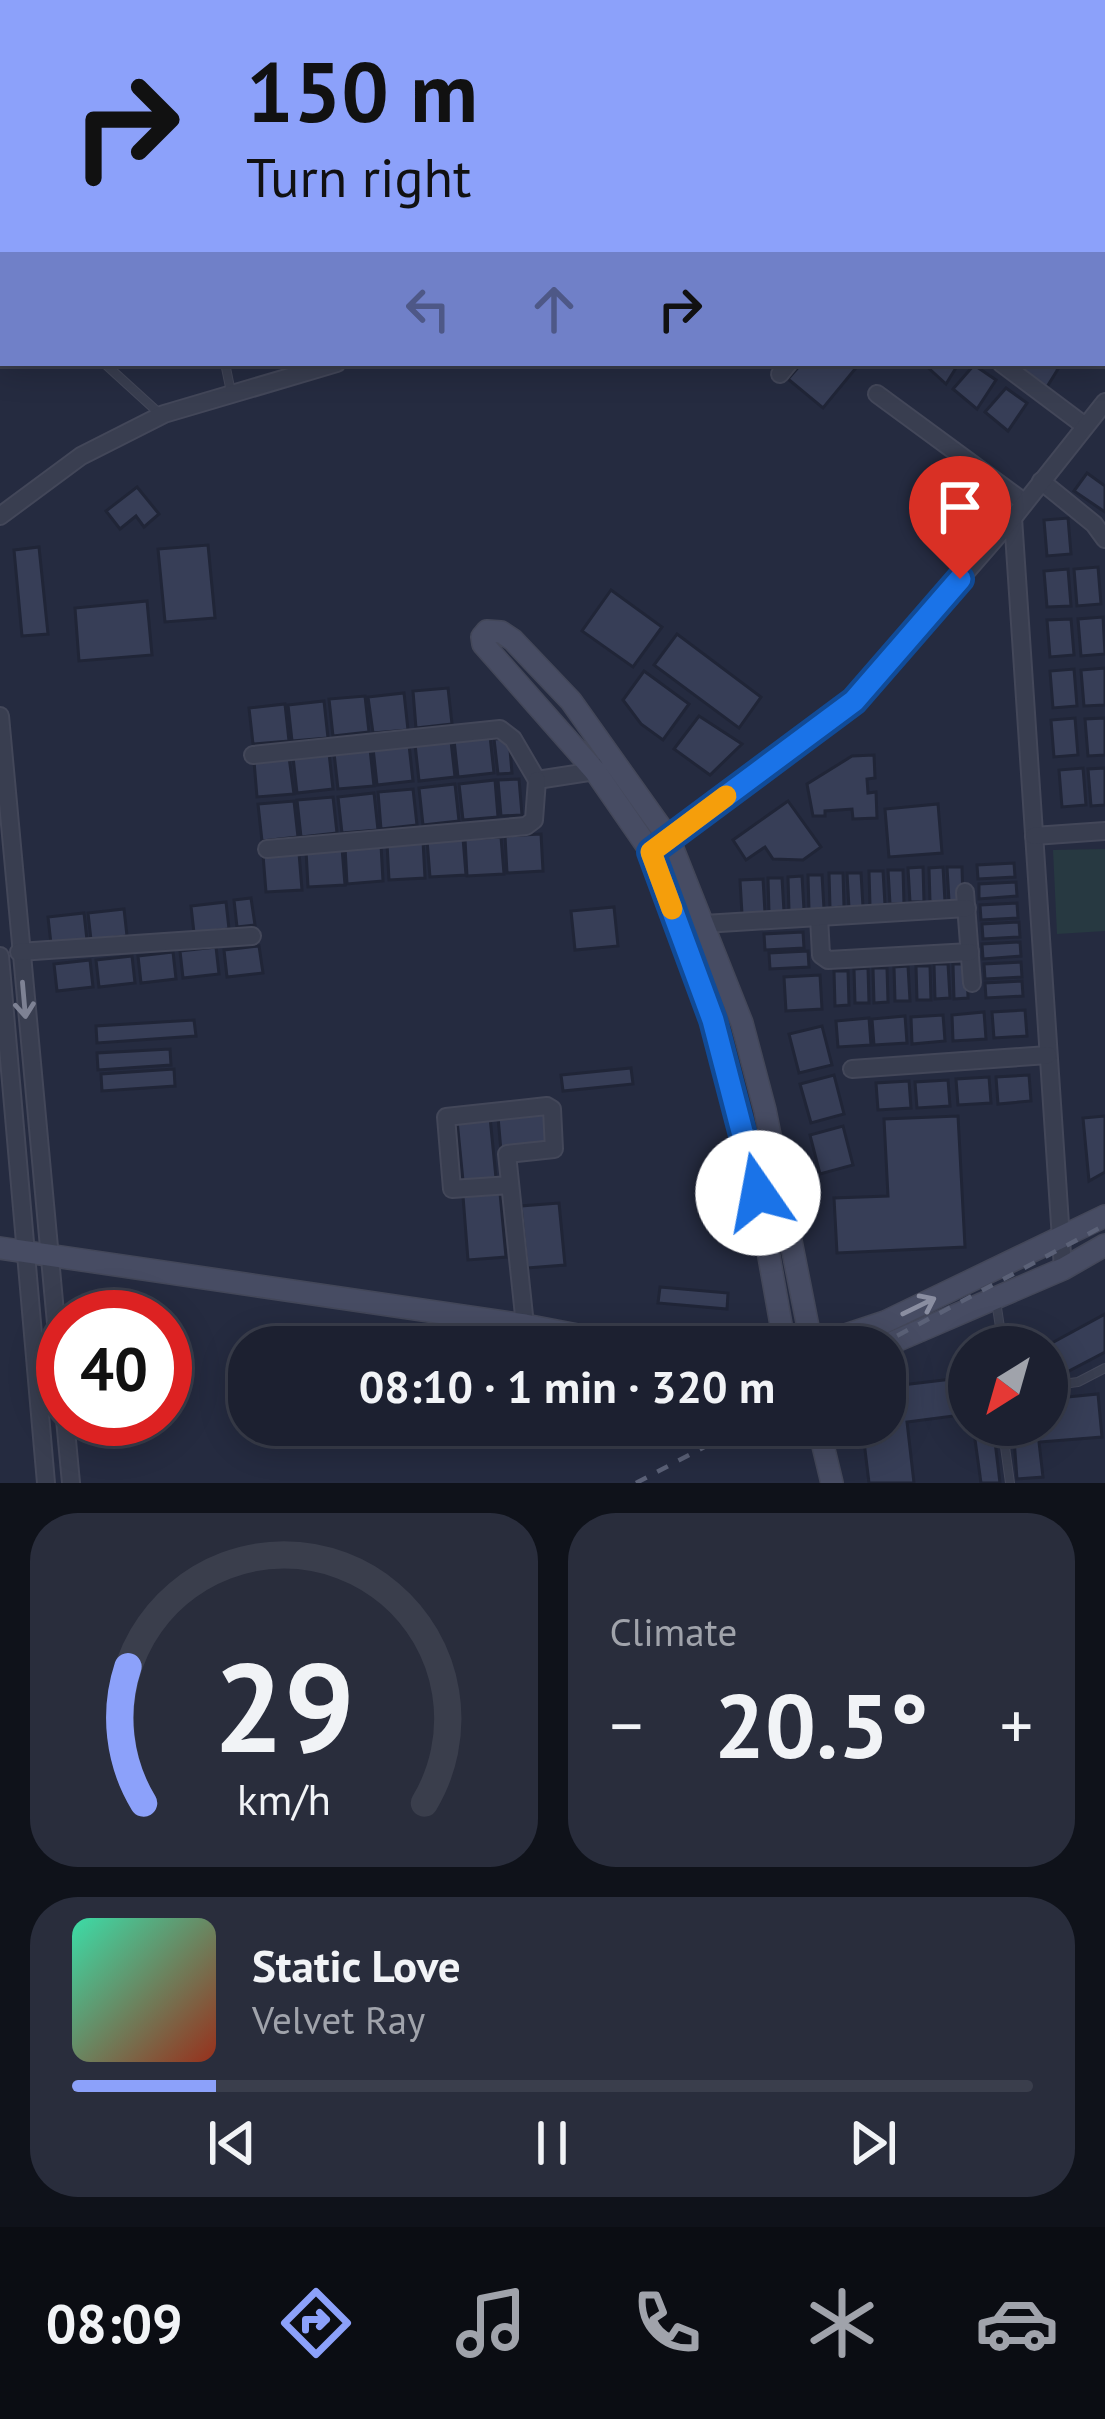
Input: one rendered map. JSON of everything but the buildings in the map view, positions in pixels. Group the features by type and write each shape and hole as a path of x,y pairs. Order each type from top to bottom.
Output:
{"street":[{"path":"0,516 81,457 161,415 328,366"},
{"path":"660,845 854,701 1097,416 1006,366"},
{"path":"877,394 1018,510 1034,836 1064,1269"},
{"path":"1041,481 1094,524 1105,539"},
{"path":"781,1326 751,1155 660,845 483,644 483,634 494,630 514,640 613,755 704,924 742,1023 765,1110 808,1326"},
{"path":"0,716 20,952 46,1483"},
{"path":"253,755 500,729 513,739 537,780 534,820 526,826 267,849"},
{"path":"537,780 595,771 613,755"},
{"path":"1034,836 1105,831"},
{"path":"704,924 966,900 971,983"},
{"path":"819,917 821,955 827,960 970,952"},
{"path":"20,952 252,936"},
{"path":"0,960 8,1148 44,1290"},
{"path":"716,1030 742,1023"},
{"path":"852,1069 1048,1054"},
{"path":"510,1185 452,1189 446,1117 552,1109 555,1148 507,1154 525,1325"},
{"path":"872,1326 1105,1216"},
{"path":"906,1337 1064,1269 1105,1245"},
{"path":"0,1248 530,1326"},
{"path":"68,1446 71,1483"},
{"path":"823,1446 832,1483"}],"lane":[{"path":"107,366 161,415"},
{"path":"226,366 231,394"},
{"path":"995,1298 1000,1326"},
{"path":"1068,1383 1105,1368"},
{"path":"1005,1446 1010,1483"}],"shaded area":[{"path":"1105,849 1105,931 1057,934 1053,850"}],"railway":[{"path":"906,1331 1105,1225"},
{"path":"636,1483 706,1446"}],"slow traffic":[{"path":"672,909 651,852 726,796"}],"route":[{"path":"758,1193 713,1020 651,852 854,701 960,579"}]}
